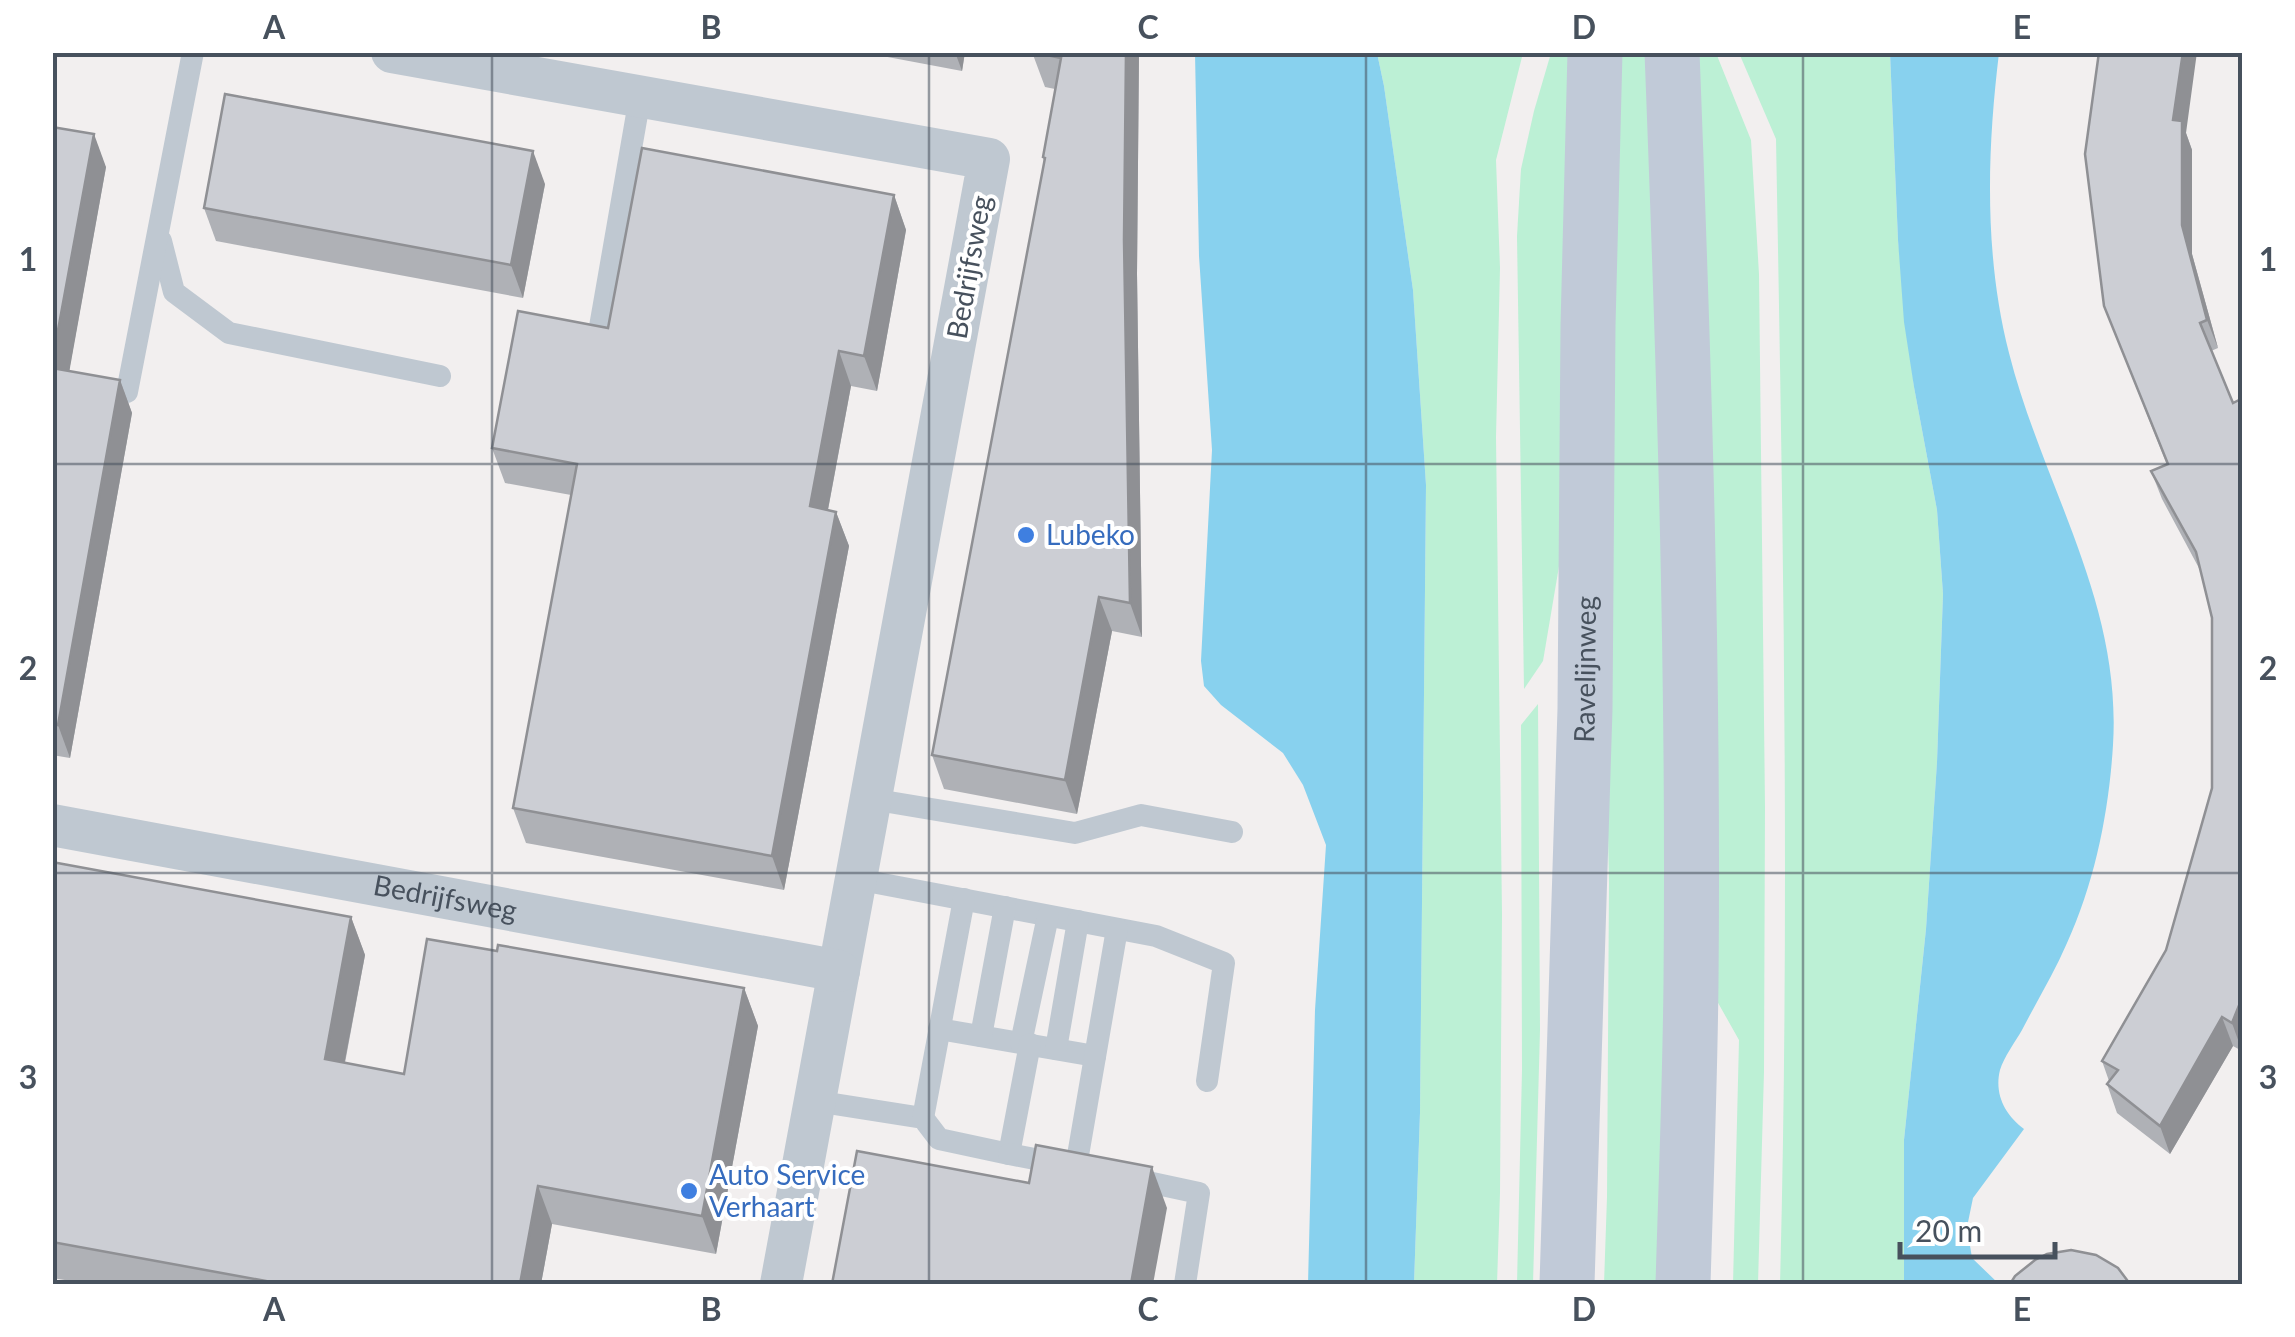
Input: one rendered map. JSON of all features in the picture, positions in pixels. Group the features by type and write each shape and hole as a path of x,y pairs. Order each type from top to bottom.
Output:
{"main road":[{"name":"Ravelijnweg","path":"1567,1284 1586,708 1588,326 1595,52"},
{"path":"1672,52 1686,410 1690,806 1691,984 1683,1284"}],"street":[{"name":"Bedrijfsweg","path":"392,52 989,158 781,1284"},
{"name":"Bedrijfsweg","path":"52,824 839,972"}],"lane":[{"path":"127,392 193,52"},
{"path":"597,344 640,97"},
{"path":"160,233 174,292 229,332 440,376"},
{"path":"870,798 1075,833 1141,814 1232,832"},
{"path":"856,879 1156,936 1224,962 1207,1081"},
{"path":"923,1118 964,900"},
{"path":"980,1036 1005,907"},
{"path":"1009,1154 1048,916"},
{"path":"1056,1049 1078,921"},
{"path":"1094,1170 1095,1056 1117,929"},
{"path":"939,1028 1095,1056"},
{"path":"815,1101 923,1118 938,1139 1199,1192 1185,1284"}],"green space":[{"path":"1651,52 1662,227 1670,1284 1604,1284 1609,883 1602,537 1619,53"},
{"path":"1377,53 1523,53 1496,160 1500,268 1496,437 1502,914 1497,1284 1414,1284 1420,1113 1426,485 1413,290"},
{"path":"1551,53 1575,53 1568,513 1543,661 1524,689 1517,236 1521,169"},
{"path":"1686,53 1716,53 1751,140 1759,274 1765,807 1758,1284 1733,1284 1739,1040 1708,985"},
{"path":"1739,53 1890,53 1898,240 1914,387 1937,510 1943,594 1926,929 1904,1140 1904,1284 1780,1284 1785,855 1776,139"},
{"path":"1538,704 1540,1030 1533,1284 1517,1284 1522,1070 1521,725"}],"water":[{"path":"1195,53 1377,53 1384,86 1413,290 1426,485 1420,1113 1414,1284 1308,1284 1315,1010 1326,845 1303,785 1283,753 1221,705 1204,686 1201,661 1212,450 1199,256"},
{"path":"1890,53 1999,53 1990,203 2001,316 2024,402 2093,593 2113,692 2111,770 2093,871 2062,954 2000,1070 2003,1103 2024,1129 1973,1198 1967,1227 1972,1258 1999,1284 1904,1284 1904,1140 1926,929 1943,594 1937,510 1904,322"}],"building":[{"path":"1032,52 1126,52 1124,240 1130,603 1099,597 1065,780 932,755 1061,58"},
{"path":"2099,52 2183,52 2173,120 2182,121 2182,225 2207,320 2200,323 2233,403 2241,399 2242,403 2242,998 2232,1023 2222,1017 2160,1126 2107,1084 2118,1070 2102,1061 2166,950 2212,788 2212,618 2196,552 2151,471 2168,464 2104,306 2085,154"},
{"path":"225,94 533,151 511,265 204,208"},
{"path":"52,127 94,134 52,363"},
{"path":"642,148 894,195 864,356 839,351 810,506 836,512 772,856 513,808 577,464 492,448 518,311 608,328"},
{"path":"52,368 120,380 58,725 52,724"},
{"path":"52,862 351,917 325,1059 404,1074 427,939 497,951 498,945 744,988 702,1216 538,1186 520,1284 282,1284 52,1242"},
{"path":"1036,1145 1152,1167 1131,1284 832,1284 857,1151 1029,1183"},
{"path":"2071,1250 2096,1255 2118,1268 2130,1284 2010,1284 2035,1260"}],"place":[{"name":"Lubeko","path":"1026,535"},
{"name":"Auto Service Verhaart","path":"689,1191"}]}
